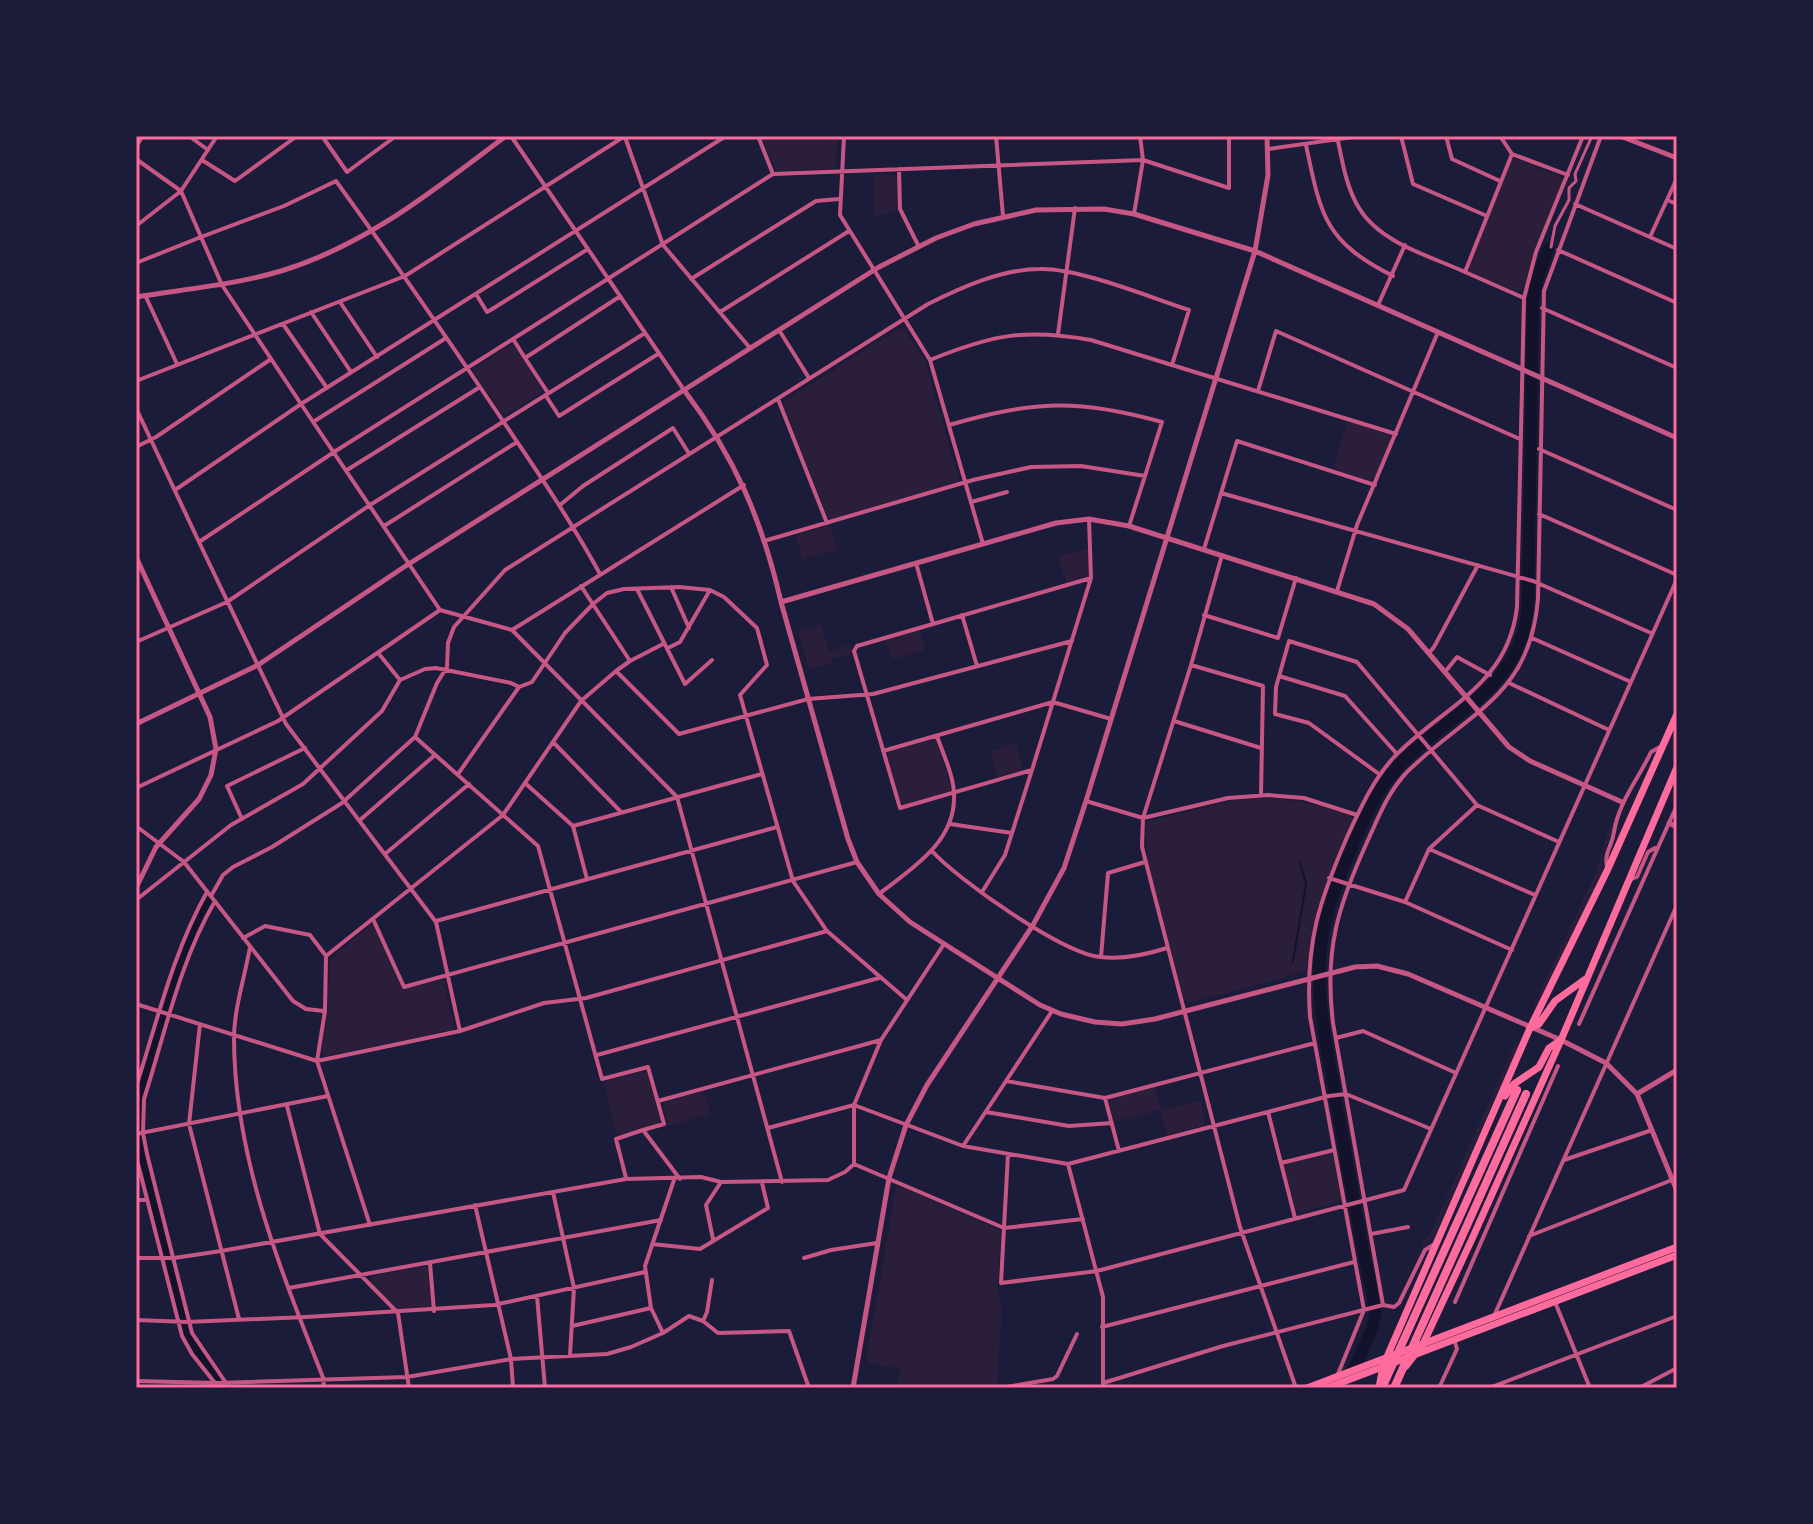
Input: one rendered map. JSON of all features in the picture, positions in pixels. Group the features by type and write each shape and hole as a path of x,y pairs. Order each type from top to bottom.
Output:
{"highway":[{"path":"1380,1388 1521,1092 1395,1388"}],"main road":[{"path":"1380,1388 1383,1366 1530,1028 1607,871 1677,714"},
{"path":"1395,1388 1423,1344 1472,1239 1677,767"},
{"path":"1530,1028 1539,1024 1555,1001 1580,985 1588,975"},
{"path":"1499,1104 1514,1084 1539,1067 1549,1048 1561,1040"},
{"path":"1329,1388 1341,1377 1354,1377 1416,1354 1677,1247"},
{"path":"1307,1388 1423,1344 1555,1302 1677,1255"}],"street":[{"path":"136,146 142,136"},
{"path":"189,136 208,150"},
{"path":"136,226 181,191 217,136"},
{"path":"202,160 235,181 297,136"},
{"path":"322,136 347,172"},
{"path":"136,263 284,206 336,181 396,136"},
{"path":"136,297 222,285 300,265 374,232 508,136 716,436 744,484 764,541 857,862 879,894 910,922 1052,1011 1081,1020 1110,1024 1146,1021 1368,966 1398,970 1561,1040 1606,1063 1637,1094 1677,1191"},
{"path":"136,381 405,276 625,136 663,245 750,348"},
{"path":"175,490 301,404 726,136"},
{"path":"758,136 773,174"},
{"path":"844,136 840,215 930,360 983,544"},
{"path":"996,136 1003,216"},
{"path":"1134,214 1143,160 1140,136"},
{"path":"199,542 334,452 773,174 1143,160 1229,188 1229,136"},
{"path":"853,1388 889,1178 906,1125 927,1085 1033,925 1064,868 1255,251 1267,188 1267,136"},
{"path":"1268,149 1360,136"},
{"path":"1401,136 1413,184 1487,216"},
{"path":"1446,136 1452,159 1500,181"},
{"path":"1500,136 1512,154 1568,175"},
{"path":"1383,1305 1326,974 1333,932 1344,884 1386,799 1409,771 1432,752 1472,704 1504,654 1515,625 1524,298 1534,260 1583,136"},
{"path":"1551,247 1555,226 1569,200 1569,188 1576,181 1575,174 1592,136"},
{"path":"1341,1377 1366,1310 1354,1262 1347,1205 1310,1017 1316,919 1329,878 1379,774 1397,754 1509,683 1521,665 1532,638 1538,583 1542,308 1548,278 1601,136"},
{"path":"1620,136 1677,158"},
{"path":"1337,138 1350,187 1360,210 1379,231 1524,298"},
{"path":"1306,145 1320,204 1333,232 1358,257 1393,276"},
{"path":"1465,272 1512,154"},
{"path":"136,159 181,191 222,285 440,610 512,630 677,797 782,1182"},
{"path":"899,169 900,209 918,245"},
{"path":"1650,237 1677,178"},
{"path":"336,181 405,276 543,479 600,574"},
{"path":"691,279 816,201 839,199"},
{"path":"1667,200 1677,204"},
{"path":"1575,204 1677,249"},
{"path":"1058,334 1075,208"},
{"path":"136,724 258,665 409,563 918,245 1003,216 1036,210 1104,209 1134,214 1255,251 1677,438"},
{"path":"720,312 849,231"},
{"path":"1378,306 1405,245"},
{"path":"476,294 487,312 588,249"},
{"path":"1558,250 1677,303"},
{"path":"215,1383 192,1354 140,1134 144,1099 180,950 193,917 211,896 223,875 344,801 415,737 445,670 450,636 505,570 904,319 943,296 991,278 1035,269 1067,272 1189,310 1172,365"},
{"path":"145,295 177,364"},
{"path":"525,358 619,297"},
{"path":"339,302 377,357"},
{"path":"1542,308 1677,368"},
{"path":"311,312 351,372"},
{"path":"283,323 327,388"},
{"path":"779,330 809,378"},
{"path":"1258,391 1276,331 1520,439"},
{"path":"1337,591 1356,530 1438,332"},
{"path":"136,642 227,602 370,505 645,333"},
{"path":"930,360 963,346 1000,336 1058,334 1091,340 1396,434"},
{"path":"313,422 446,338"},
{"path":"513,339 559,416 658,354"},
{"path":"136,447 271,359"},
{"path":"347,470 480,387"},
{"path":"778,398 827,523"},
{"path":"949,425 1002,410 1036,405 1083,405 1162,422 1129,526"},
{"path":"136,408 283,717 436,922 460,1031"},
{"path":"560,505 583,486 673,428 689,453"},
{"path":"1204,550 1237,441 1375,485"},
{"path":"384,526 517,442"},
{"path":"1539,449 1677,510"},
{"path":"764,541 1031,467 1103,468 1145,476"},
{"path":"512,630 744,484"},
{"path":"971,502 1007,492"},
{"path":"1221,493 1538,583 1652,634"},
{"path":"1008,1154 1001,1283 1097,1271 1404,1190 1677,577 1539,514"},
{"path":"982,892 1005,855 1091,578 1089,519"},
{"path":"781,602 1056,523 1089,519 1129,526 1360,598 1385,610 1408,629 1500,738 1521,756 1622,802"},
{"path":"1222,555 1143,818 1142,847 1241,1232 1296,1388"},
{"path":"136,557 210,717 216,749 211,775 199,799 149,857 136,888"},
{"path":"916,563 933,624"},
{"path":"1429,653 1478,565"},
{"path":"1032,770 900,808 854,651 857,646 1091,578"},
{"path":"1204,615 1278,638 1296,578"},
{"path":"581,586 630,661"},
{"path":"671,587 689,628"},
{"path":"458,774 519,687 532,682 565,633 593,604 613,591 671,587 710,590 724,597 757,628 767,665 740,695 793,881 827,931 907,1000"},
{"path":"637,589 685,684 712,660"},
{"path":"326,956 503,815 581,701 630,661 680,642 710,590"},
{"path":"136,788 283,717 440,610"},
{"path":"962,615 977,666"},
{"path":"1532,638 1631,682"},
{"path":"616,671 679,734 808,699 867,695 1072,641"},
{"path":"1379,774 1309,723 1275,714 1276,687 1289,641 1357,662 1477,805 1559,842"},
{"path":"378,653 400,680"},
{"path":"1445,672 1457,657 1490,675"},
{"path":"1191,665 1263,686 1261,795"},
{"path":"136,900 242,819 292,792 382,711 400,680 425,669 445,670 519,687"},
{"path":"1279,676 1345,696 1397,754"},
{"path":"1509,683 1609,730"},
{"path":"883,751 1053,702 1111,719"},
{"path":"1174,721 1261,748"},
{"path":"879,894 932,851 950,824 955,792 937,736"},
{"path":"415,737 538,846 602,1079 648,1067 664,1124 616,1139 626,1179"},
{"path":"553,742 621,812"},
{"path":"1607,871 1605,855 1622,802 1629,788 1637,781 1651,752 1663,746"},
{"path":"242,819 227,786 305,748"},
{"path":"360,820 435,755"},
{"path":"573,826 762,774"},
{"path":"525,783 573,826 587,879"},
{"path":"385,854 469,784"},
{"path":"1086,801 1143,818 1228,798 1261,795 1304,798 1357,815"},
{"path":"1405,902 1429,849 1477,805"},
{"path":"1579,1024 1677,805"},
{"path":"1669,823 1677,827"},
{"path":"950,824 1012,833"},
{"path":"136,826 184,862 293,1001 306,1009 325,1011"},
{"path":"436,922 777,827"},
{"path":"1626,881 1637,877 1648,852 1657,847"},
{"path":"1429,849 1535,895"},
{"path":"932,851 942,863 982,892 1068,947 1101,957 1124,959 1168,948"},
{"path":"373,918 404,987 857,862"},
{"path":"1101,957 1108,873 1145,862"},
{"path":"1329,878 1405,902 1512,950"},
{"path":"136,1087 211,896"},
{"path":"1492,1321 1677,905"},
{"path":"243,938 265,926 310,935 326,956 325,1011 317,1061 370,1225"},
{"path":"136,1004 317,1061 460,1031 544,1003 581,999 827,931"},
{"path":"136,1258 168,1259 271,1243 626,1179 701,1177 721,1182 828,1180 854,1164 854,1105 881,1040 944,944"},
{"path":"250,947 234,1035 239,1115 271,1243 324,1380 323,1388"},
{"path":"597,1055 879,978"},
{"path":"963,1146 1052,1011"},
{"path":"200,1024 189,1124 239,1320"},
{"path":"1336,1038 1363,1031 1457,1073"},
{"path":"658,1101 881,1040"},
{"path":"1006,1081 1105,1098 1315,1043"},
{"path":"1455,1302 1558,1066"},
{"path":"1637,1094 1677,1070"},
{"path":"1537,1092 1543,1102"},
{"path":"768,1128 854,1105 963,1146 1068,1164 1339,1094 1346,1094 1431,1129"},
{"path":"140,1134 328,1096"},
{"path":"1105,1098 1119,1151"},
{"path":"287,1106 320,1234 398,1313 409,1388"},
{"path":"986,1112 1069,1126 1112,1123"},
{"path":"1268,1112 1295,1218"},
{"path":"643,1130 680,1179"},
{"path":"1564,1160 1652,1130"},
{"path":"1281,1163 1334,1150"},
{"path":"136,1156 184,1322 225,1383"},
{"path":"854,1164 1004,1228 1083,1219"},
{"path":"1068,1164 1103,1297 1103,1385 1223,1346 1383,1305 1396,1306 1425,1250 1438,1242"},
{"path":"663,1333 651,1308 645,1272 674,1180"},
{"path":"1529,1236 1675,1180"},
{"path":"713,1240 706,1205 721,1182"},
{"path":"652,1244 700,1249 768,1208 762,1182"},
{"path":"553,1191 574,1288 570,1355"},
{"path":"136,1200 147,1200"},
{"path":"475,1205 511,1359 513,1388"},
{"path":"288,1288 661,1220"},
{"path":"1371,1234 1408,1227"},
{"path":"1472,1239 1482,1239"},
{"path":"804,1258 831,1250 877,1243"},
{"path":"1102,1327 1354,1262"},
{"path":"430,1263 434,1311"},
{"path":"136,1320 184,1322 299,1318 499,1305 645,1272"},
{"path":"703,1321 712,1280"},
{"path":"537,1296 545,1388"},
{"path":"1555,1302 1590,1388"},
{"path":"572,1326 651,1308"},
{"path":"136,1381 198,1386 407,1377 511,1359 607,1354 670,1331 685,1317 693,1316 718,1333 789,1331 809,1388"},
{"path":"1489,1388 1677,1316"},
{"path":"1000,1388 1053,1379 1077,1334"},
{"path":"1439,1388 1457,1349 1454,1339"},
{"path":"1639,1388 1677,1368"},
{"path":"285,1381 285,1388"}],"shaded area":[{"path":"761,136 838,136 836,166 833,169 777,171"},
{"path":"1516,158 1564,179 1535,250 1524,288 1517,292 1471,272 1469,268 1512,160"},
{"path":"873,175 894,175 897,178 898,210 874,216"},
{"path":"900,328 925,361 958,483 828,518 784,401"},
{"path":"514,345 542,392 507,414 502,414 474,373 474,368"},
{"path":"1351,422 1389,434 1392,438 1374,478 1368,480 1336,470 1334,465 1346,424"},
{"path":"830,525 838,550 802,560 796,535"},
{"path":"1088,548 1089,573 1066,582 1058,556"},
{"path":"821,624 829,651 850,645 853,653 809,670 798,631"},
{"path":"920,630 925,650 891,660 885,639"},
{"path":"934,739 950,791 904,805 887,756 889,752"},
{"path":"1016,743 1023,770 998,778 990,751"},
{"path":"1260,798 1317,805 1351,815 1353,821 1322,894 1307,971 1190,1003 1184,999 1147,860 1146,822 1231,801"},
{"path":"1612,820 1612,833 1602,857 1603,871 1535,1009 1532,1008 1596,872"},
{"path":"371,924 376,925 403,989 444,980 454,1027 452,1030 326,1056 321,1052 328,1010 329,960"},
{"path":"1516,1041 1520,1043 1432,1241 1423,1247 1410,1272 1423,1242 1431,1232"},
{"path":"643,1071 647,1073 660,1119 658,1124 619,1134 615,1131 605,1084"},
{"path":"1155,1087 1161,1110 1201,1100 1205,1125 1167,1136 1160,1110 1114,1122 1109,1102 1112,1098"},
{"path":"704,1091 711,1114 667,1126 663,1103"},
{"path":"1328,1152 1333,1154 1341,1198 1338,1202 1299,1212 1284,1167 1287,1163"},
{"path":"896,1185 1001,1233 998,1286 1002,1307 997,1388 897,1388 900,1369 866,1362"},
{"path":"426,1266 429,1268 430,1308 398,1309 371,1282 373,1276"}],"waterway":[{"path":"1344,1388 1367,1340 1375,1315 1323,1025 1319,983 1322,941 1330,904 1344,866 1381,789 1410,754 1496,681 1512,659 1523,633 1528,601 1533,302 1548,249"},
{"path":"1293,961 1306,884 1300,862"},
{"path":"208,902 188,946 144,1080 137,1123 138,1138 188,1335 223,1388"}]}
